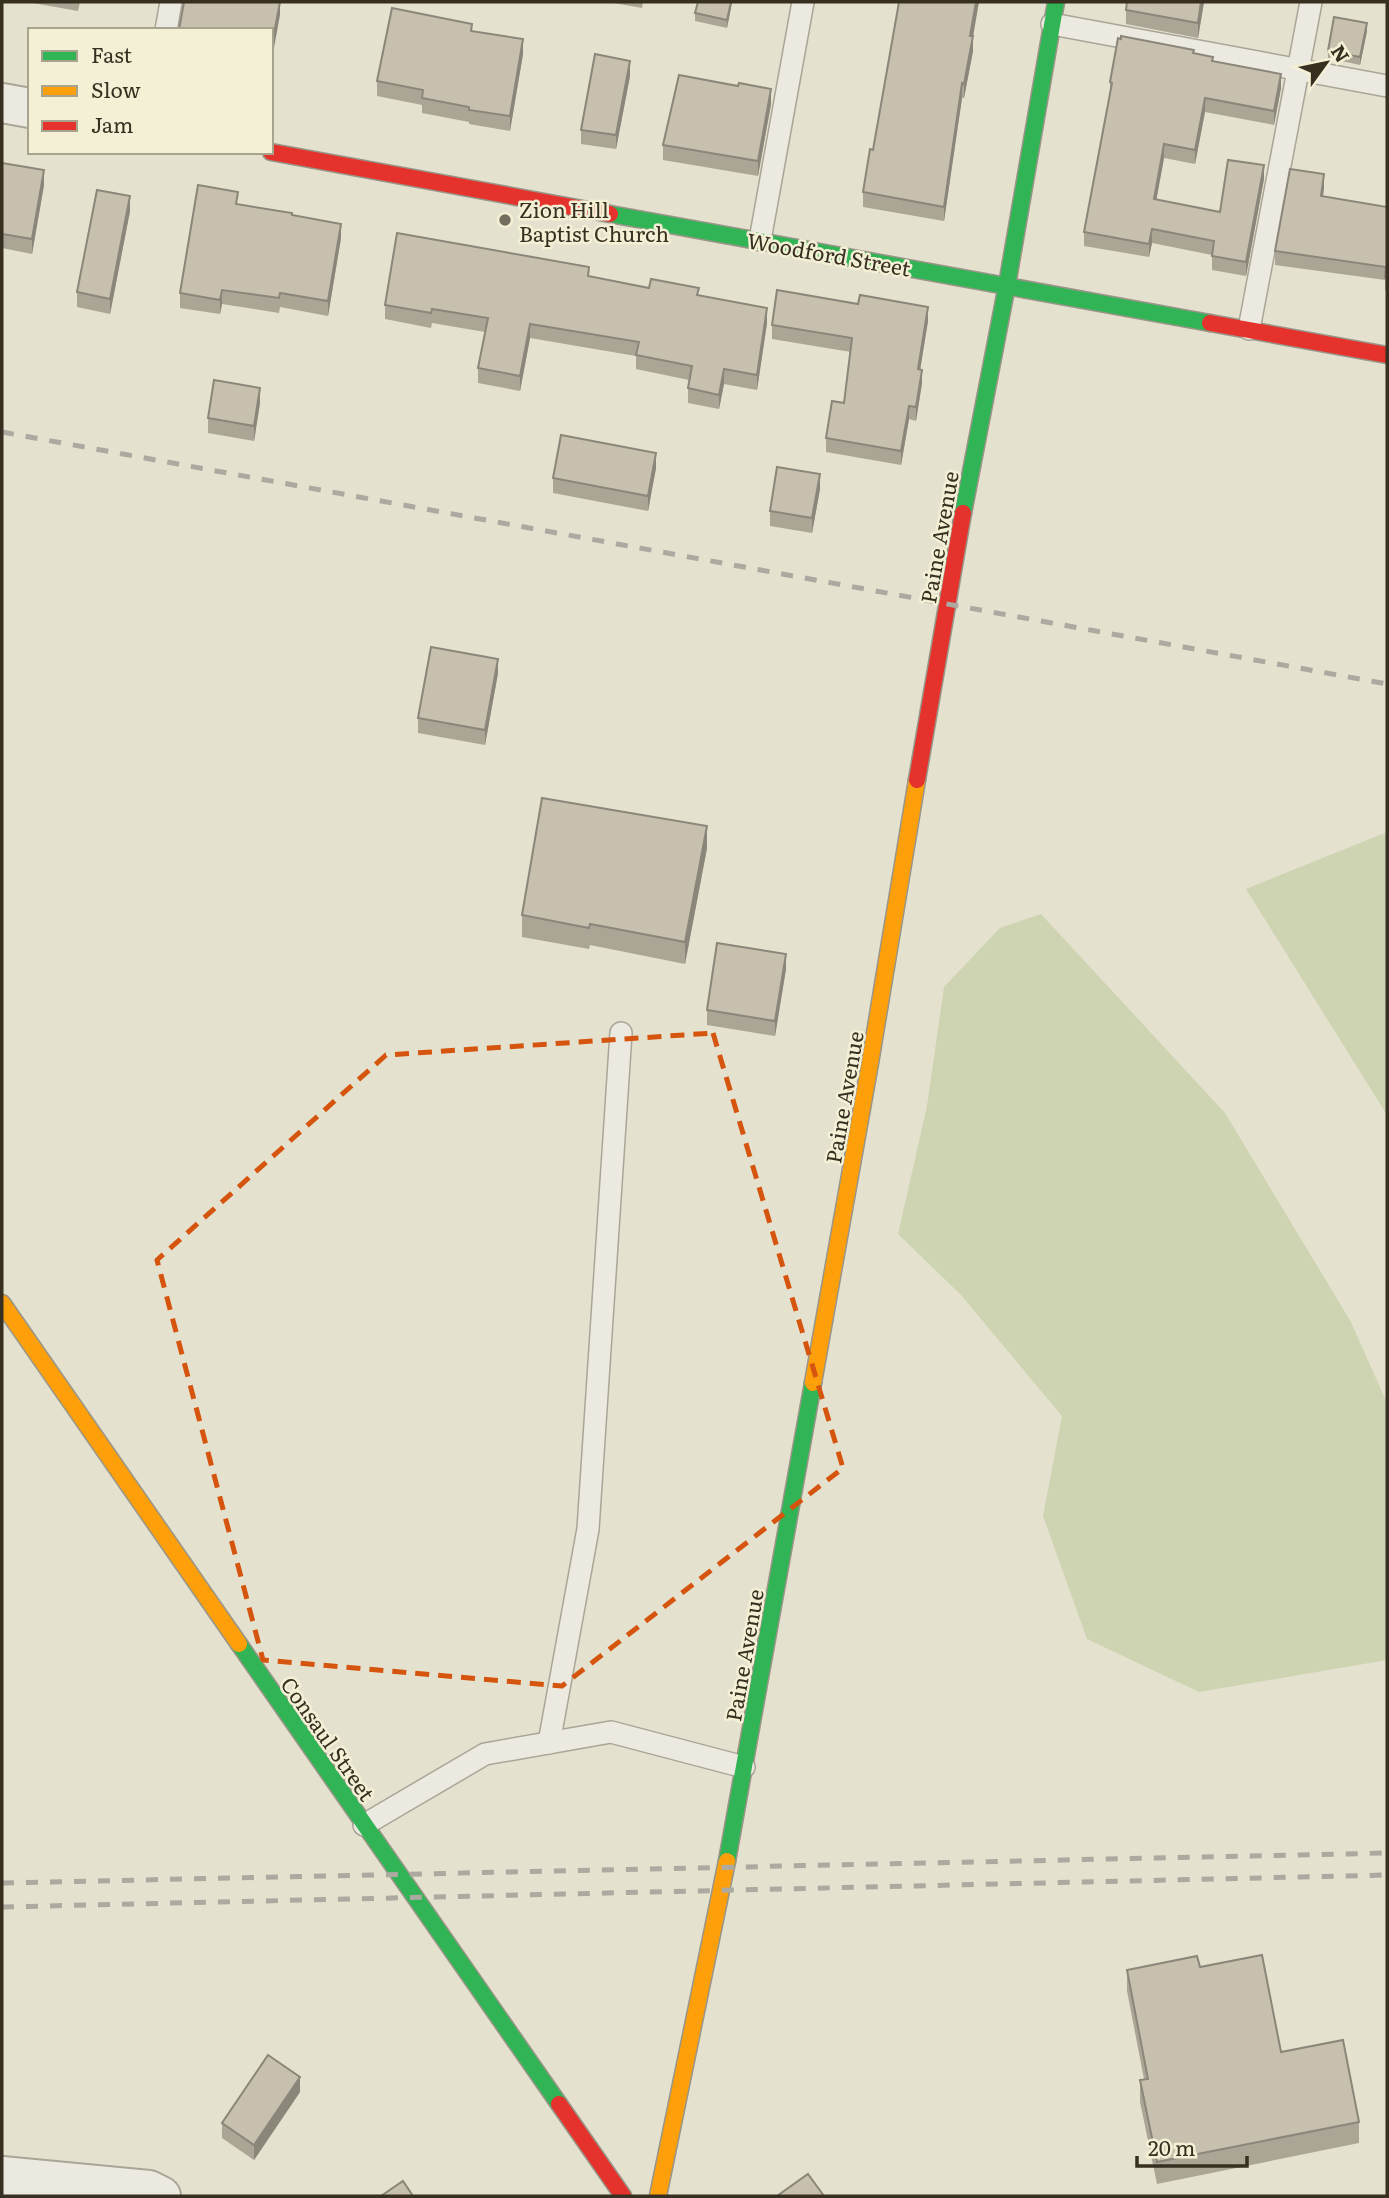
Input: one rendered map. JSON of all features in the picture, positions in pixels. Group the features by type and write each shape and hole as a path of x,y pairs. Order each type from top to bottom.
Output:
{"street":[{"name":"Paine Avenue","path":"658,2196 719,1904 744,1768 870,1063 950,582 1007,285 1056,2"},
{"path":"2,103 28,108"},
{"name":"Woodford Street","path":"273,152 1387,355"},
{"name":"Consaul Street","path":"2,1303 623,2196"},
{"path":"2,2175 149,2190 162,2196"}],"lane":[{"path":"166,28 171,2"},
{"path":"760,240 803,2"},
{"path":"1249,329 1311,2"},
{"path":"1052,24 1387,86"},
{"path":"549,1743 588,1529 621,1033"},
{"path":"364,1825 485,1754 611,1732 744,1768"}],"highlighted area":[{"path":"713,1033 843,1468 562,1686 263,1660 157,1260 386,1055"}],"green space":[{"path":"1387,832 1387,1115 1246,889"},
{"path":"1041,914 1225,1113 1351,1322 1387,1403 1387,1660 1199,1692 1087,1639 1043,1516 1062,1416 961,1295 898,1234 927,1106 944,987 1000,928"}],"building":[{"path":"184,2 280,2 273,39 273,28 179,28"},
{"path":"698,2 731,2 727,20 695,13"},
{"path":"899,2 976,2 970,36 973,36 964,84 962,83 944,207 863,192"},
{"path":"1127,2 1201,2 1198,23 1126,10"},
{"path":"392,8 472,24 471,31 523,39 510,116 469,110 469,107 422,98 423,90 377,81"},
{"path":"1334,17 1367,23 1360,57 1328,51"},
{"path":"1121,36 1194,50 1193,53 1213,57 1212,61 1281,74 1274,111 1205,98 1195,150 1164,144 1154,199 1220,212 1228,160 1264,165 1246,262 1212,256 1214,241 1152,229 1149,244 1084,232 1118,38 1121,39"},
{"path":"595,54 630,61 616,135 581,130"},
{"path":"679,75 771,89 758,161 663,145"},
{"path":"2,163 44,170 32,239 2,234"},
{"path":"1290,169 1324,174 1321,196 1387,207 1387,277 1386,267 1275,251"},
{"path":"198,185 238,192 236,204 341,224 328,301 280,293 279,298 222,290 220,300 180,293"},
{"path":"97,190 130,196 110,299 77,292"},
{"path":"397,233 589,267 588,276 649,288 651,279 699,288 697,295 767,308 757,375 724,369 719,395 688,388 692,366 636,355 639,342 530,324 520,376 478,368 488,318 432,309 431,313 385,305"},
{"path":"777,290 858,304 860,295 928,307 918,369 922,370 916,407 909,406 901,451 826,438 832,401 844,403 852,338 772,325"},
{"path":"214,380 260,388 254,426 208,418"},
{"path":"561,435 656,453 648,496 553,478"},
{"path":"777,467 820,474 812,518 770,511"},
{"path":"431,647 498,659 485,730 418,718"},
{"path":"542,798 707,826 685,942 590,924 589,928 522,915"},
{"path":"717,943 786,954 775,1021 707,1010"},
{"path":"1262,1955 1281,2052 1343,2040 1359,2122 1157,2162 1140,2080 1148,2079 1127,1970 1197,1956 1200,1967"},
{"path":"268,2055 300,2077 254,2145 222,2123"},
{"path":"808,2174 824,2196 777,2196"},
{"path":"403,2181 413,2196 381,2196"}],"railway":[{"path":"2,432 1387,684"},
{"path":"2,1883 1387,1853"},
{"path":"2,1907 1387,1875"}],"traffic: fast":[{"path":"963,513 1007,285 1056,2"},
{"path":"610,214 1210,323"},
{"path":"727,1861 813,1383"},
{"path":"239,1644 559,2104"}],"traffic: slow":[{"path":"813,1383 917,780"},
{"path":"2,1303 239,1644"},
{"path":"658,2196 727,1861"}],"traffic: jam":[{"path":"273,152 610,214"},
{"path":"1210,323 1387,355"},
{"path":"917,780 963,513"},
{"path":"559,2104 623,2196"}],"place":[{"name":"Zion Hill Baptist Church","path":"505,220"}]}
